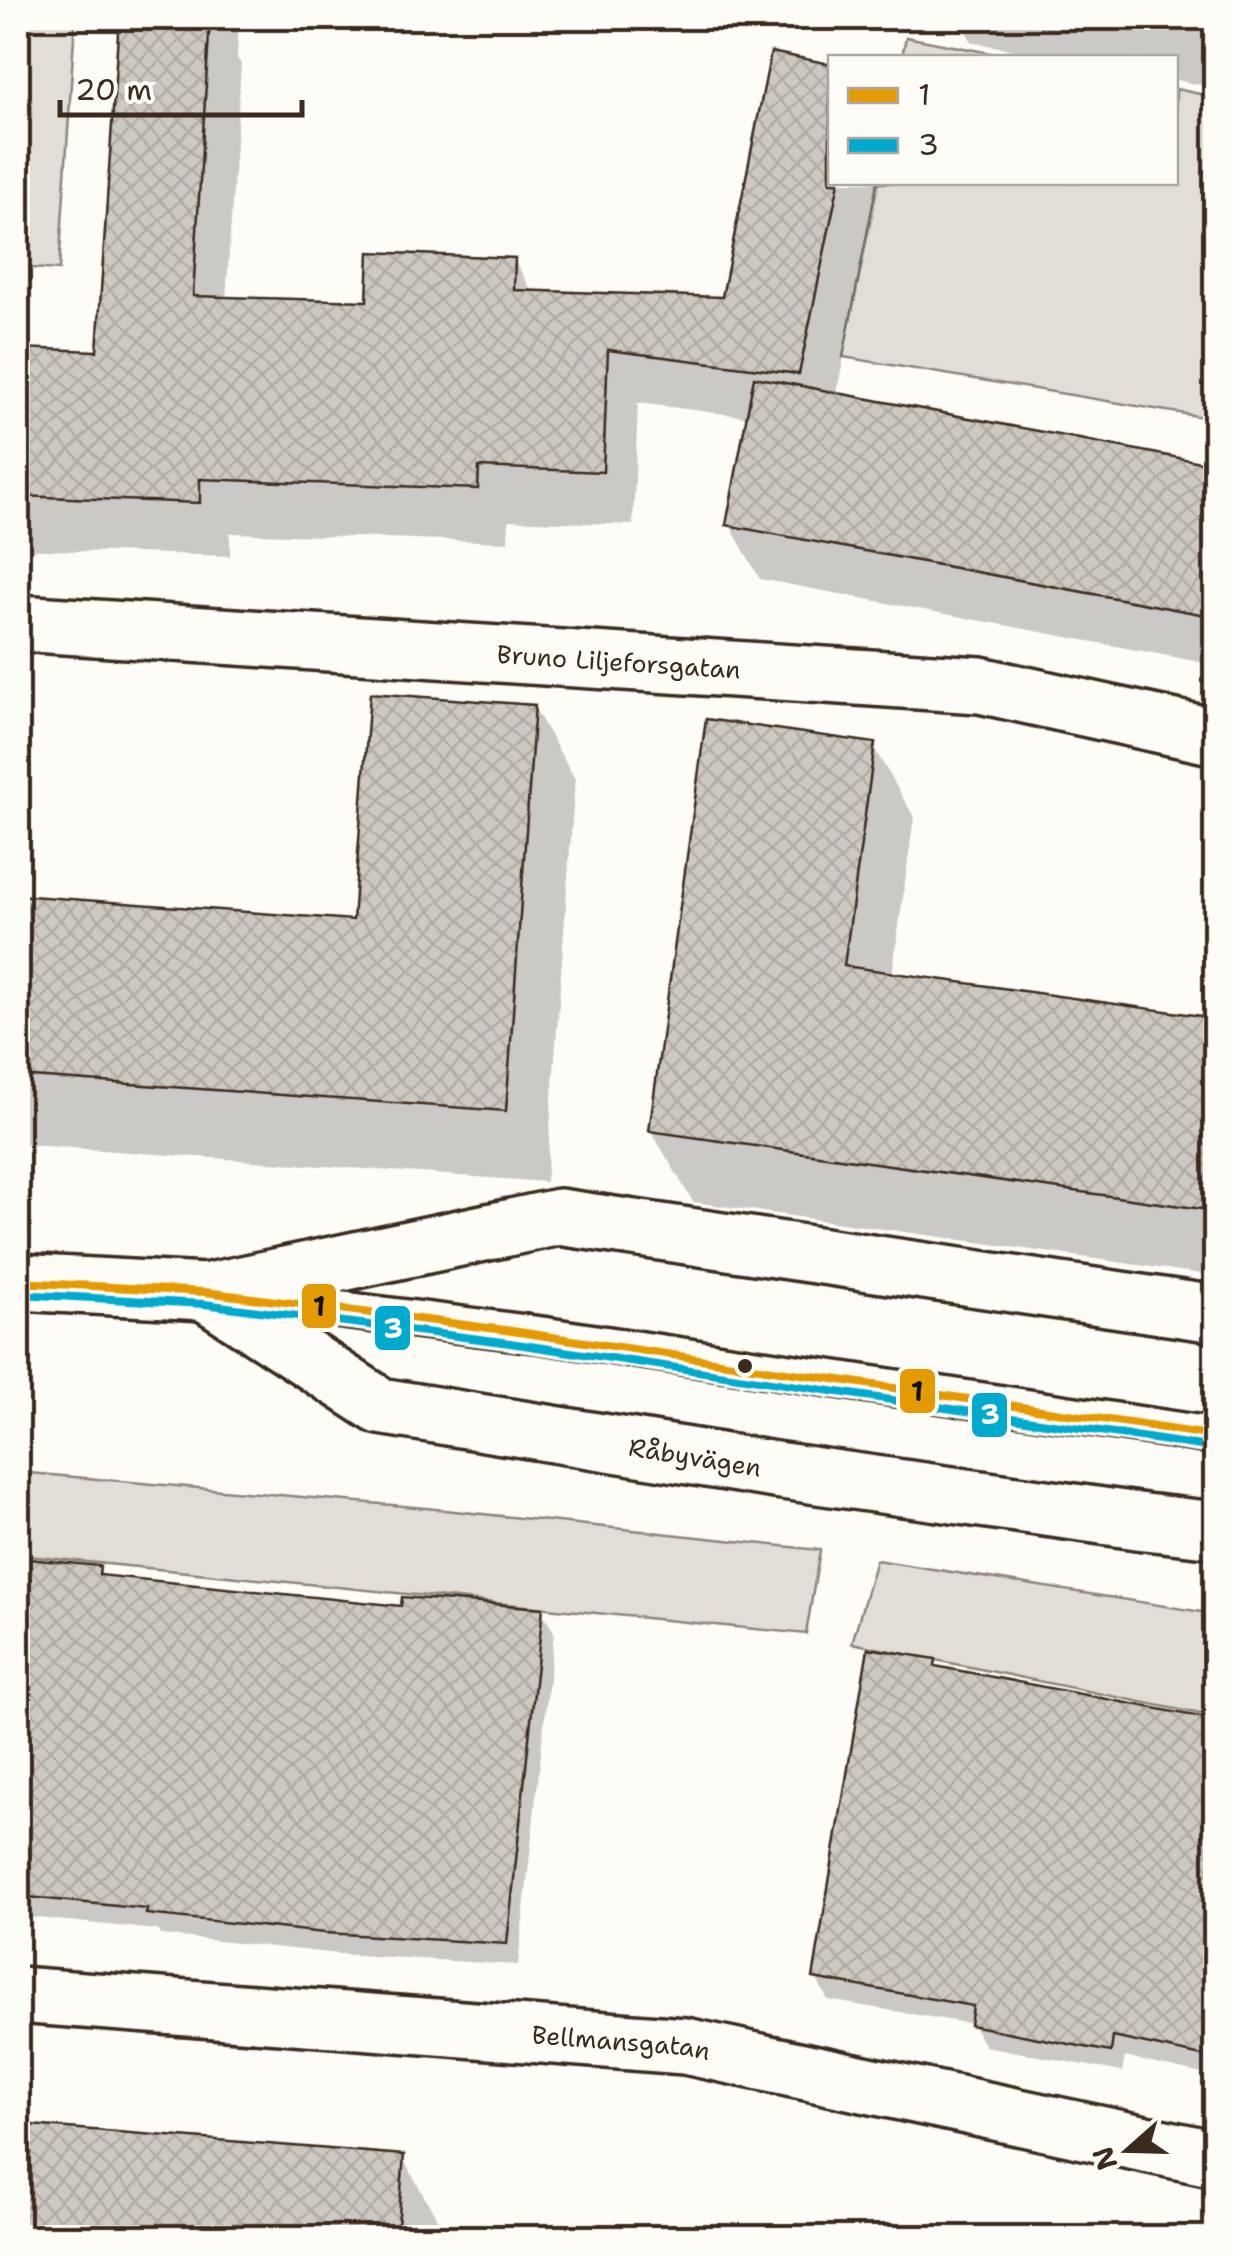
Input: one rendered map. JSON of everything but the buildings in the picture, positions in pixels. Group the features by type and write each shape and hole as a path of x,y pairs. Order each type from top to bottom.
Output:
{"street":[{"name":"Bruno Liljeforsgatan","path":"18,623 980,686 1216,737"},
{"path":"18,1282 205,1292 559,1217 1216,1314"},
{"name":"Råbyvägen","path":"205,1292 380,1406 775,1470 1216,1530"},
{"name":"Bellmansgatan","path":"18,1995 685,2046 1216,2159"}],"lane":[{"path":"205,1292 542,1335 1216,1436"}],"shaded area":[{"path":"18,18 75,22 59,270 18,267"},
{"path":"906,37 1000,55 902,55"},
{"path":"1178,89 1215,97 1215,419 843,357 877,185 1178,185"},
{"path":"18,1472 426,1508 820,1550 806,1634 18,1555"},
{"path":"876,1560 1215,1614 1215,1717 852,1643"}],"transit line":[{"name":"1","path":"18,1282 205,1292 505,1330 1216,1436"},
{"name":"3","path":"18,1294 204,1304 503,1342 1214,1448"}]}
